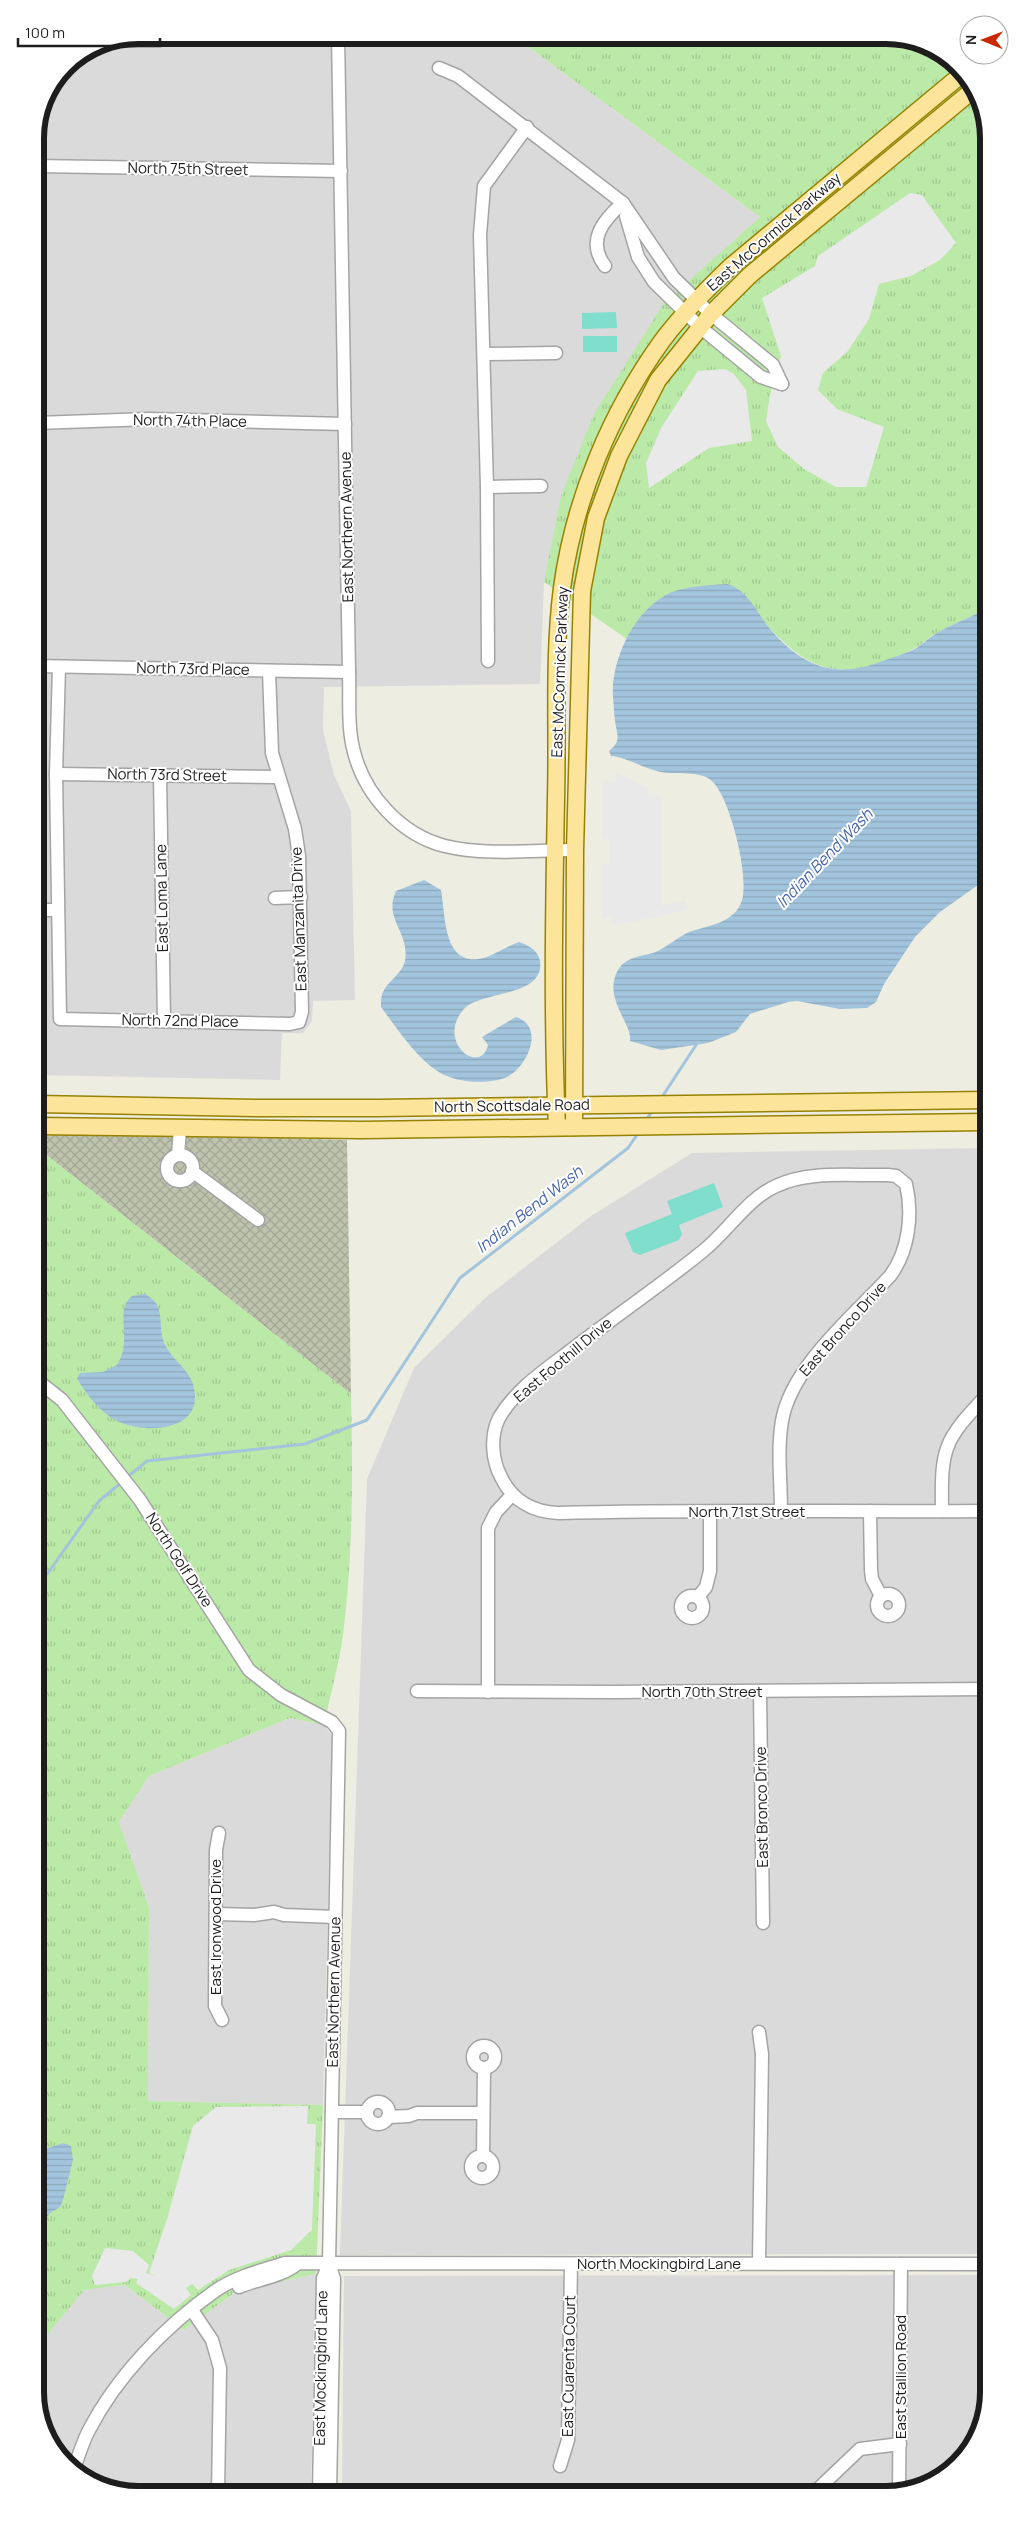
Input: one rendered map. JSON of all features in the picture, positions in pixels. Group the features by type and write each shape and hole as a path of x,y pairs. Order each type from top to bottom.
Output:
{"main road":[{"name":"East McCormick Parkway","path":"557,1127 555,850 557,688 562,590 569,548 579,511 599,454 617,414 641,372 697,300 730,267 958,77"},
{"name":"East McCormick Parkway","path":"576,1127 573,1105 575,850 582,591 596,518 619,456 658,380 711,314 750,275 969,93"},
{"path":"579,511 596,518"},
{"name":"North Scottsdale Road","path":"44,1104 260,1108 980,1100"},
{"path":"96,1105 138,1116 161,1117 180,1129 194,1118 246,1118 260,1108"},
{"name":"North Scottsdale Road","path":"44,1126 353,1130 980,1122"}],"street":[{"name":"East Northern Avenue","path":"338,44 349,672 351,731 357,763 372,795 398,821 426,839 444,846 495,850 575,850"},
{"path":"439,68 458,76 527,126 623,203 674,278 711,314 772,365 782,384 761,377 700,327 654,282 638,257 623,203"},
{"path":"488,660 487,487 480,235 484,186 527,126"},
{"name":"North 75th Street","path":"44,166 341,171"},
{"path":"605,266 597,255 597,237 605,218 623,203"},
{"path":"484,354 556,353"},
{"name":"North 74th Place","path":"44,423 149,419 345,424"},
{"path":"487,487 541,486"},
{"name":"North 73rd Place","path":"44,666 349,672"},
{"path":"44,910 58,910 56,774 59,667"},
{"name":"East Manzanita Drive","path":"269,671 270,730 277,778 298,842 301,897 302,1012 299,1022"},
{"name":"North 73rd Street","path":"56,774 277,778"},
{"name":"East Loma Lane","path":"160,775 164,1021"},
{"path":"275,898 301,897"},
{"name":"North 72nd Place","path":"58,910 60,1019 290,1024 299,1022"},
{"path":"180,1129 178,1155 168,1163 169,1175 176,1180 184,1180 192,1171"},
{"path":"178,1155 189,1159 192,1171 258,1220"},
{"name":"East Foothill Drive","path":"512,1495 498,1472 493,1442 499,1419 515,1398 550,1366 704,1251 764,1192 785,1182 800,1178 888,1175 902,1180"},
{"name":"East Bronco Drive","path":"781,1512 781,1434 787,1404 799,1377 809,1364 898,1265 906,1244 908,1231 908,1190 902,1180"},
{"name":"North Golf Drive","path":"44,1386 62,1400 140,1500 249,1670 281,1695 332,1722"},
{"path":"942,1511 942,1473 947,1444 965,1418 980,1402"},
{"path":"488,1692 488,1528 496,1512 512,1495"},
{"name":"North 71st Street","path":"512,1495 526,1505 548,1513 980,1511"},
{"path":"870,1511 872,1579 881,1596"},
{"path":"698,1597 709,1580 710,1512"},
{"name":"North 70th Street","path":"417,1691 760,1692 980,1689"},
{"name":"East Bronco Drive","path":"760,1692 763,1923"},
{"name":"East Northern Avenue","path":"329,2264 340,1739 339,1731 332,1722"},
{"name":"East Ironwood Drive","path":"219,1833 216,1850 215,2006 222,2020"},
{"path":"216,1914 254,1915 274,1919 284,1915 335,1917"},
{"path":"759,2032 762,2054 759,2263"},
{"path":"482,2156 484,2068"},
{"path":"332,2112 367,2112 370,2105 376,2102 383,2103 388,2113 408,2108 417,2113 483,2113"},
{"name":"North Mockingbird Lane","path":"76,2463 88,2432 119,2384 153,2345 215,2291 253,2272 285,2263 980,2264"},
{"name":"East Mockingbird Lane","path":"319,2486 323,2278 329,2264"},
{"name":"East Mockingbird Lane","path":"329,2264 334,2279 330,2486"},
{"name":"East Cuarenta Court","path":"560,2466 568,2440 571,2264"},
{"name":"East Stallion Road","path":"899,2485 901,2264"},
{"path":"192,2310 212,2340 220,2368 218,2486"},
{"path":"821,2486 860,2449 900,2444"}],"shaded area":[{"path":"131,44 524,44 760,217 664,304 544,582 540,684 324,687 323,730 334,775 351,811 355,1000 313,1001 312,1021 303,1033 282,1033 280,1080 44,1075 44,131 47,113 53,96 60,85 80,63 107,49"},
{"path":"910,193 922,195 956,243 940,260 911,276 879,284 869,319 848,351 823,373 818,390 837,409 884,427 866,487 836,487 804,469 778,447 766,421 770,395 781,356 762,298 815,266 818,256"},
{"path":"616,312 617,328 582,329 582,313"},
{"path":"583,336 617,336 617,352 583,352"},
{"path":"725,369 734,374 746,390 752,441 709,448 649,488 646,463 661,428 698,371"},
{"path":"616,773 649,788 647,795 661,796 661,906 685,901 688,910 613,926 612,918 602,917 602,865 609,864 610,840 603,838 603,781 615,781"},
{"path":"45,1131 347,1140 351,1394 45,1154"},
{"path":"980,1148 980,2254 340,2255 367,1479 414,1368 485,1298 591,1216 692,1153"},
{"path":"714,1183 723,1207 679,1225 682,1234 679,1240 640,1255 633,1252 625,1233 672,1214 667,1201"},
{"path":"290,1718 324,1725 332,1736 323,2105 148,2101 149,1907 119,1822 149,1776"},
{"path":"308,2106 307,2124 316,2124 312,2230 291,2250 229,2270 198,2290 192,2284 186,2288 191,2295 174,2309 136,2283 138,2279 131,2278 126,2282 95,2285 92,2276 105,2248 133,2251 149,2265 146,2273 156,2276 149,2273 167,2219 193,2126 216,2107"},
{"path":"316,2274 311,2486 131,2486 96,2477 71,2459 53,2434 46,2411 44,2393 44,2335 49,2333 84,2290 125,2285 184,2330 237,2291"},
{"path":"980,2275 980,2393 978,2411 971,2434 953,2459 928,2477 899,2485 342,2486 344,2276"}],"green space":[{"path":"524,44 893,44 928,53 944,63 953,71 971,96 978,119 980,137 980,612 934,635 915,648 865,668 833,669 817,664 802,656 786,644 764,622 747,597 691,590 677,591 661,598 654,604 627,639 544,582 561,496 594,414 664,303 760,217"},
{"path":"44,1154 351,1394 352,1485 346,1605 337,1669 324,1725 290,1718 149,1776 119,1822 149,1907 148,2101 323,2105 316,2274 237,2291 184,2330 125,2285 84,2290 49,2333 44,2335"}],"water":[{"path":"727,584 735,587 747,597 766,624 783,643 809,661 836,669 866,666 905,653 918,647 932,636 980,612 980,884 940,912 915,937 884,984 876,1002 867,1008 840,1009 797,1001 788,1002 750,1014 736,1032 708,1043 661,1050 630,1041 630,1034 619,1010 614,991 614,980 618,970 631,959 658,951 687,933 718,923 731,916 741,903 743,892 741,859 726,804 712,781 701,775 667,773 623,758 611,756 609,751 616,744 618,738 613,683 621,650 629,634 650,606 663,596 678,590"},
{"path":"424,880 441,890 449,939 454,949 462,956 473,959 487,957 519,942 532,949 539,957 539,973 532,981 510,992 471,1004 463,1010 456,1022 455,1034 457,1044 463,1052 477,1057 484,1054 488,1045 482,1037 516,1017 525,1022 530,1029 532,1038 530,1047 521,1065 507,1077 485,1082 469,1081 453,1078 437,1071 410,1046 381,1007 383,992 401,970 405,961 406,951 404,942 394,918 393,901 396,891"},
{"path":"145,1294 152,1298 159,1309 163,1340 166,1347 189,1375 194,1388 195,1402 190,1413 183,1420 159,1428 134,1426 115,1420 96,1405 77,1378 80,1373 103,1372 117,1365 124,1345 124,1309 132,1296"},
{"path":"63,2143 71,2146 73,2160 60,2207 50,2213 44,2221 44,2150"}],"waterway":[{"name":"Indian Bend Wash","path":"660,1100 698,1042"},
{"name":"Indian Bend Wash","path":"646,1120 654,1109"},
{"name":"Indian Bend Wash","path":"126,1478 147,1461 305,1444 367,1420 460,1278 628,1148 639,1132"},
{"name":"Indian Bend Wash","path":"44,1579 99,1501 122,1482"}]}
